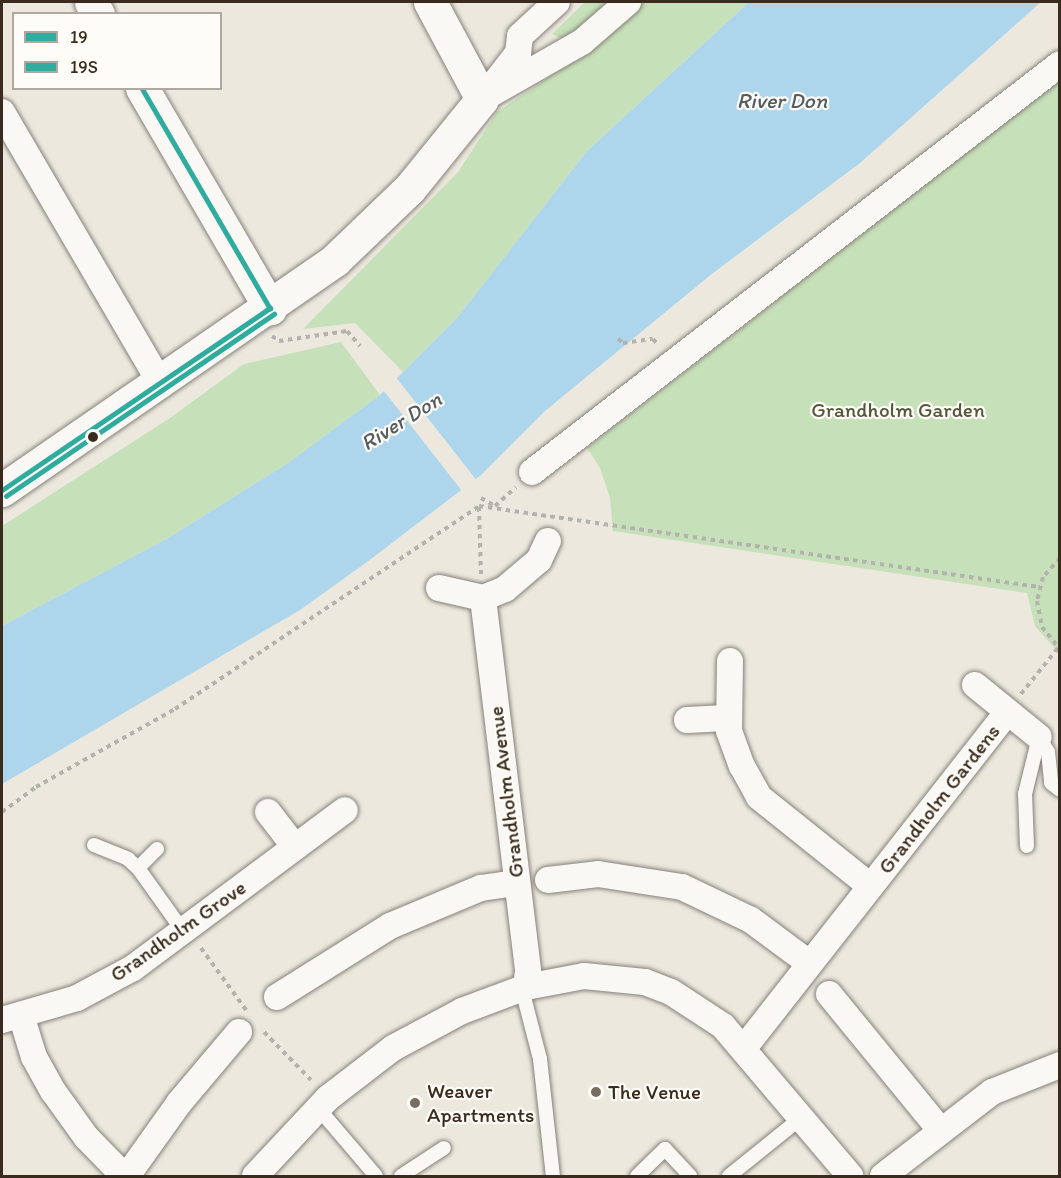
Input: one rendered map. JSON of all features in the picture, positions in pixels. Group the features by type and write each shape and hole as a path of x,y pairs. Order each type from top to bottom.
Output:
{"street":[{"path":"430,2 482,99"},
{"path":"2,490 270,308 372,229 518,53 520,36 557,2"},
{"path":"482,99 582,42 628,2"},
{"path":"532,472 1059,64"},
{"path":"143,90 270,308"},
{"path":"2,112 160,382"},
{"path":"439,588 483,598 523,577 539,560 548,541"},
{"name":"Grandholm Avenue","path":"483,598 528,972 526,987"},
{"name":"Grandholm Gardens","path":"730,661 726,718 742,766 759,796 870,886"},
{"name":"Grandholm Gardens","path":"975,686 1039,737"},
{"name":"Grandholm Gardens","path":"744,1047 1007,712"},
{"path":"687,720 726,718"},
{"name":"Grandholm Grove","path":"125,1176 86,1137 53,1091 11,1018 76,998 133,968 345,810"},
{"path":"268,812 295,847"},
{"path":"548,880 598,874 682,887 751,920 809,963"},
{"path":"277,997 390,926 481,888 517,883"},
{"path":"255,1176 318,1108 393,1048 462,1011 526,987 584,976 645,982 693,1005 723,1026 744,1047 850,1176"},
{"path":"829,993 941,1131"},
{"path":"125,1176 179,1103 238,1032"},
{"path":"883,1176 992,1092 1059,1065"}],"lane":[{"path":"1039,737 1048,752 1051,783 1059,790"},
{"path":"1027,846 1024,794 1039,737"},
{"path":"94,845 128,859 138,868 183,931"},
{"path":"138,868 157,849"},
{"path":"526,987 525,1001 540,1059 553,1176"},
{"path":"318,1108 376,1176"},
{"path":"729,1176 802,1117"},
{"path":"401,1176 444,1148"},
{"path":"637,1176 665,1149 690,1176"}],"path":[{"path":"279,341 348,331 360,346"},
{"path":"618,339 623,344 653,339"},
{"path":"481,498 495,506"},
{"path":"479,506 483,598"},
{"path":"2,812 36,787 175,709 479,506 495,506 1039,587"},
{"path":"1007,712 1059,648 1042,627 1037,607 1039,587 1059,558"}],"green space":[{"path":"585,2 613,2 567,41 552,34"},
{"path":"644,2 749,2 587,151 457,318 403,372 355,323 303,329 458,172 497,112 579,57"},
{"name":"Grandholm Garden","path":"1059,81 1059,653 1035,626 1027,593 613,531 610,498 600,468 587,448"},
{"path":"341,342 380,395 288,463 170,537 2,626 2,526 170,418 244,364"}],"water":[{"name":"River Don","path":"749,2 1041,2 860,163 713,273 545,411 481,475 367,562 300,610 2,784 2,626 170,537 288,463 380,395 457,318 587,151"}],"pier":[{"path":"395,376 477,482 463,493 381,387"}],"transit line":[{"name":"19","path":"143,90 270,308"},
{"name":"19","path":"2,490 270,308"},
{"name":"19S","path":"6,496 274,314"}],"place":[{"name":"The Venue","path":"596,1092"},
{"name":"Weaver Apartments","path":"415,1103"}]}
